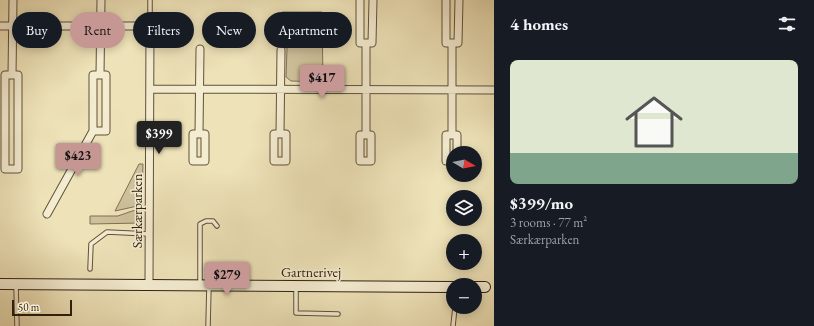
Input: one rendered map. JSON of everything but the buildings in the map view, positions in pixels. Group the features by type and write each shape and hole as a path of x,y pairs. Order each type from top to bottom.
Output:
{"street":[{"path":"12,0 12,12"},
{"path":"101,0 101,12"},
{"path":"360,0 360,43 372,43 373,0"},
{"path":"446,0 446,43 458,43 459,0"},
{"path":"0,26 12,26"},
{"path":"366,43 366,135"},
{"path":"452,43 452,135"},
{"path":"12,48 12,74"},
{"path":"100,75 101,48"},
{"name":"Særkærparken","path":"149,285 150,48"},
{"path":"199,134 200,49"},
{"path":"280,134 281,50"},
{"path":"12,74 18,75 18,169 5,169 5,75 12,74"},
{"path":"47,214 93,131 93,75 106,75 106,131 93,131"},
{"path":"150,89 494,90"},
{"path":"446,146 446,135 457,135 457,146"},
{"name":"Gartnerivej","path":"0,284 446,287"}],"lane":[{"name":"Særkærparken","path":"150,0 150,12"},
{"path":"208,326 200,224 206,221 214,221 217,226"},
{"path":"90,269 91,244 107,232 149,234"},
{"path":"16,284 17,326"},
{"path":"296,286 296,313 338,314"},
{"path":"453,326 454,314"}],"shaded area":[{"path":"287,48 323,48 323,82 291,81 286,77"},
{"path":"139,164 143,164 142,205 115,211"},
{"path":"142,209 142,223 90,224 90,216 118,216"}]}
